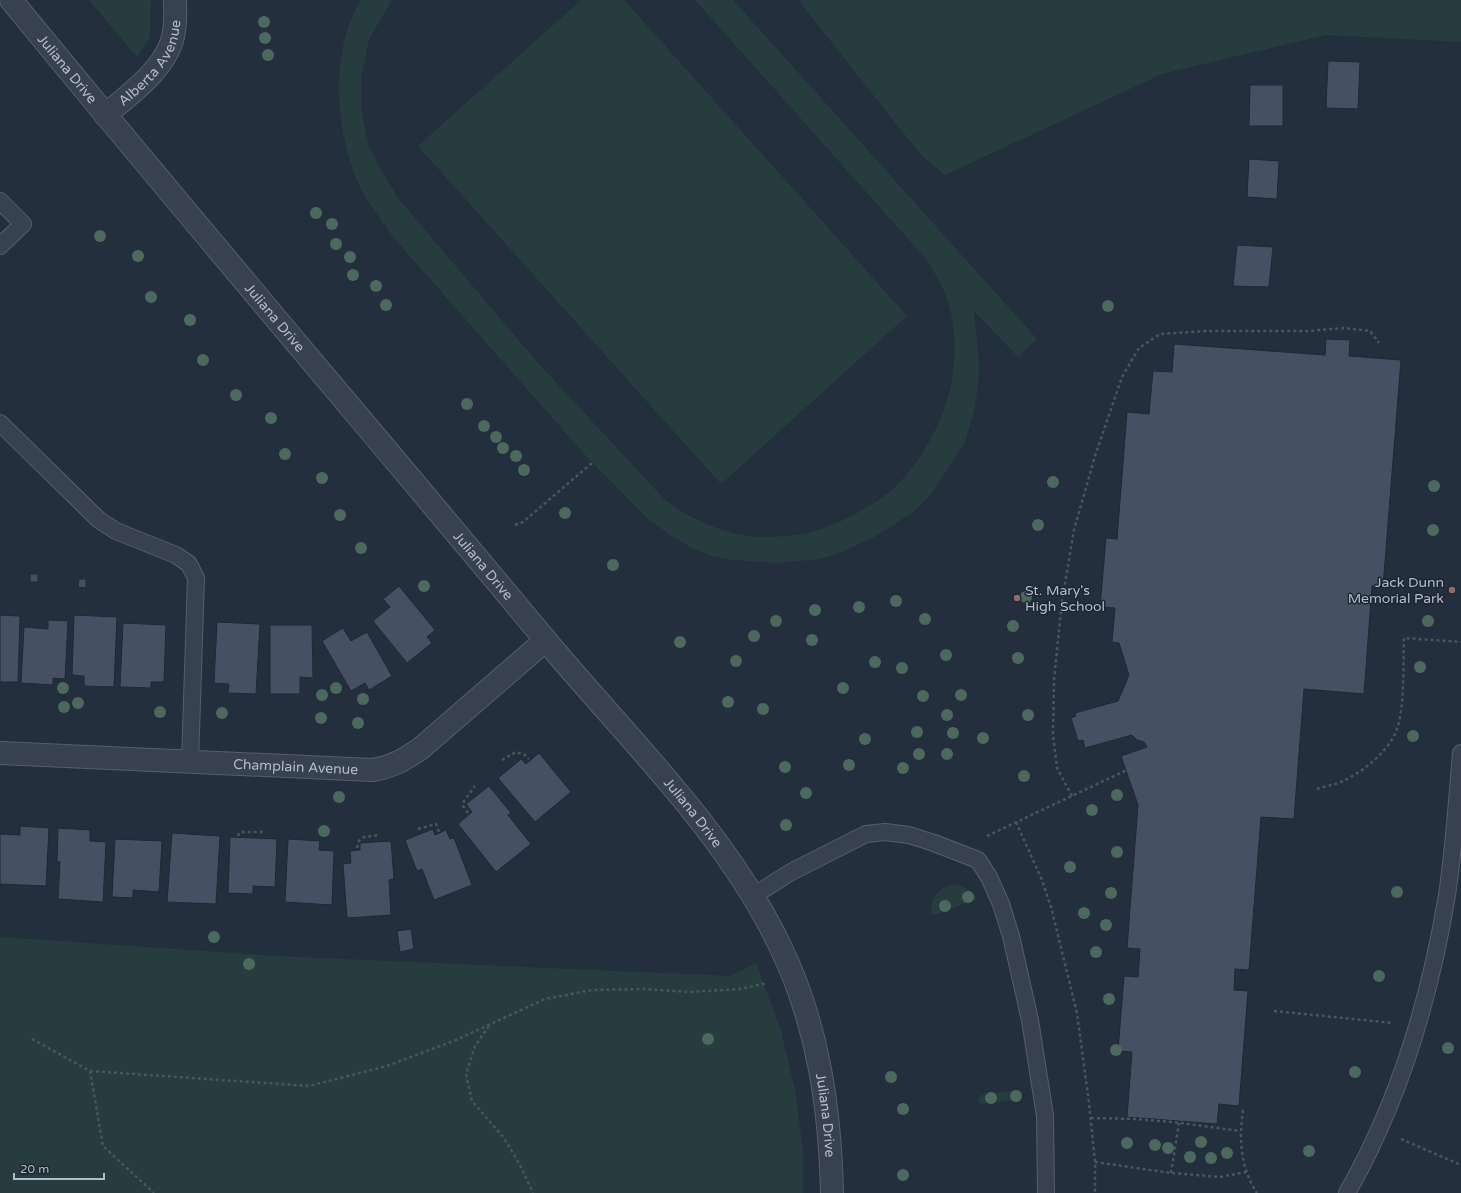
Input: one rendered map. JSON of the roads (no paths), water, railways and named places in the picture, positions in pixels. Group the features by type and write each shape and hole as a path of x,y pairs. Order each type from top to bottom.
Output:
{"street":[{"name":"Juliana Drive","path":"10,0 105,115 712,836 753,896 781,949 805,1008 817,1051 824,1096 831,1146 832,1193"},
{"name":"Alberta Avenue","path":"105,115 147,80 167,53 174,31 175,0"},
{"name":"Champlain Avenue","path":"0,753 372,770 387,768 401,762 420,749 546,640"}],"lane":[{"path":"0,200 23,224 0,246"},
{"path":"0,423 99,520 116,531 176,555 188,564 196,578 190,762"},
{"path":"1347,1193 1380,1129 1410,1051 1430,979 1447,893 1459,793 1461,753"},
{"path":"753,896 791,872 866,834 885,832 909,835 978,860 989,877 1001,904 1011,936 1030,1020 1045,1116 1046,1193"}],"place":[{"name":"Jack Dunn Memorial Park","path":"1452,590"},
{"name":"St. Mary's High School","path":"1017,598"}]}
